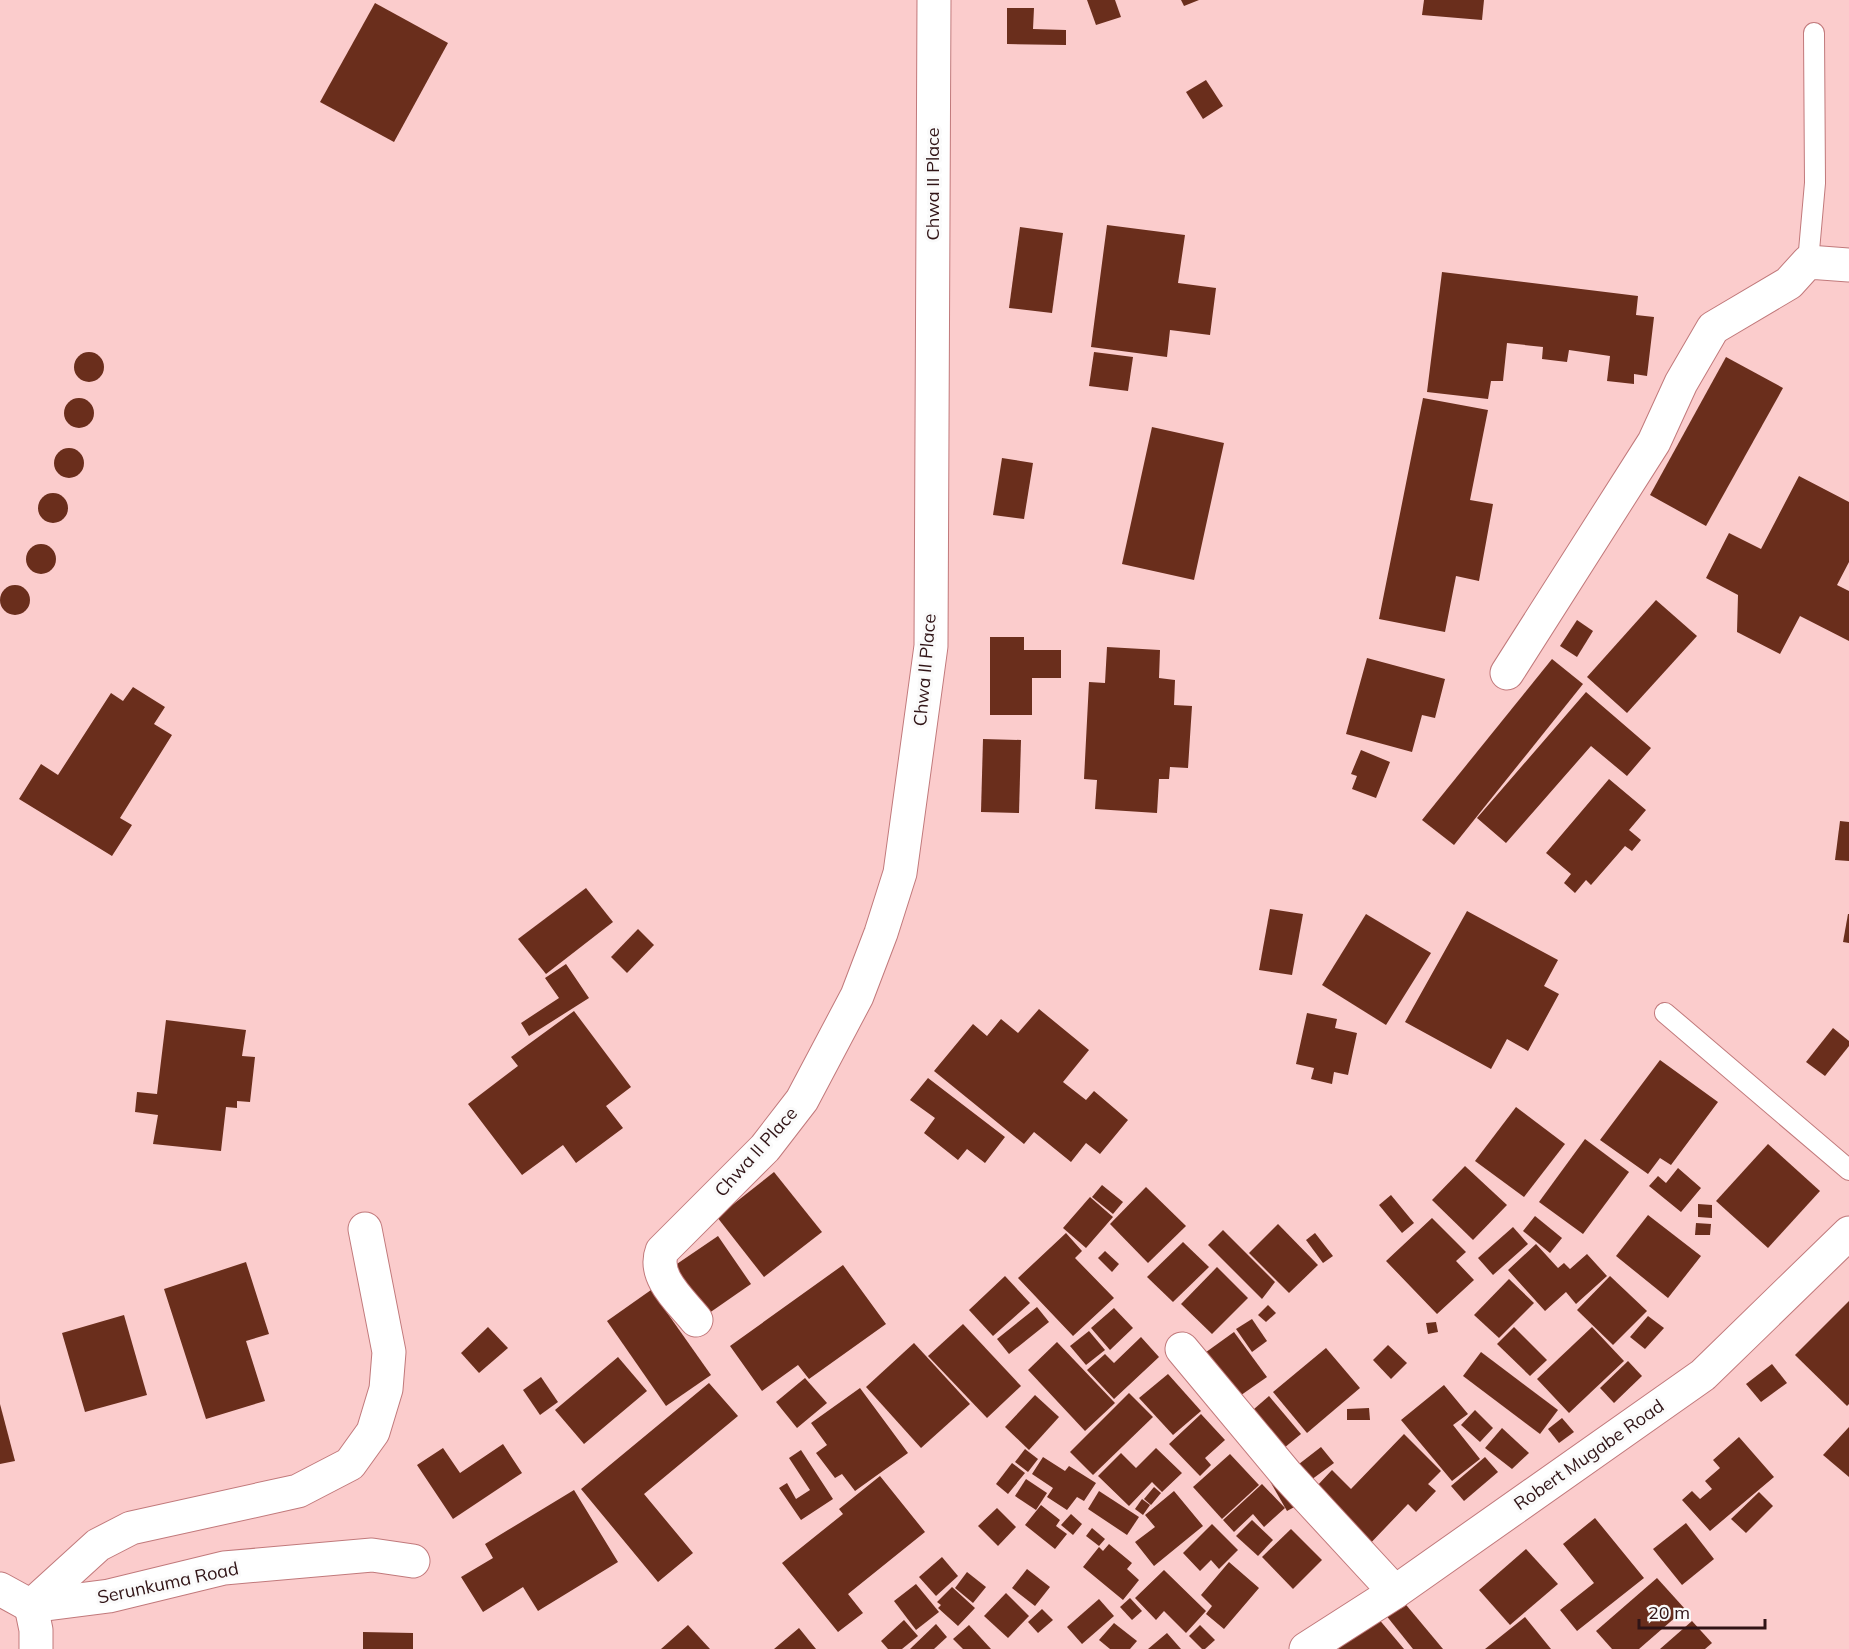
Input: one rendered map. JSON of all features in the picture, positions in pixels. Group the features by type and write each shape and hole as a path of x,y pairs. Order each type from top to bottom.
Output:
{"street":[{"name":"Chwa II Place","path":"696,1320 660,1273 658,1262 662,1251 765,1148 802,1100 857,996 881,933 900,873 931,646 934,0"},
{"path":"1507,673 1654,442 1681,382 1713,328 1789,283 1808,262 1849,265"},
{"path":"31,1606 98,1545 130,1528 298,1491 350,1464 373,1432 386,1389 389,1352 365,1229"},
{"name":"Robert Mugabe Road","path":"1313,1647 1703,1375 1849,1233"},
{"path":"1182,1349 1287,1475 1395,1592"},
{"name":"Serunkuma Road","path":"31,1606 109,1596 224,1568 372,1555 412,1561"},
{"path":"0,1588 31,1606 36,1630 36,1649"}],"lane":[{"path":"1808,262 1815,183 1814,33"},
{"path":"1665,1013 1849,1170"}],"building":[{"path":"1087,0 1115,0 1121,17 1096,25"},
{"path":"1181,0 1199,0 1184,6"},
{"path":"1424,0 1484,0 1482,20 1422,15"},
{"path":"375,3 448,43 394,142 320,102"},
{"path":"1007,8 1034,8 1033,29 1066,30 1066,45 1007,44"},
{"path":"1206,80 1223,106 1203,119 1186,92"},
{"path":"1107,225 1185,235 1178,283 1216,288 1210,335 1170,330 1167,357 1091,347"},
{"path":"1020,227 1063,233 1052,313 1009,308"},
{"path":"1442,272 1638,296 1636,315 1654,317 1647,376 1634,374 1634,384 1607,381 1610,356 1569,350 1567,362 1542,359 1543,347 1507,343 1503,381 1491,381 1488,399 1427,392"},
{"path":"89,352 100,356 104,367 100,378 89,382 78,378 74,367 78,356"},
{"path":"1094,352 1133,357 1128,391 1089,386"},
{"path":"1726,357 1783,388 1706,526 1650,495"},
{"path":"79,398 90,402 94,413 90,424 79,428 68,424 64,413 68,402"},
{"path":"1423,398 1488,410 1470,500 1493,504 1479,581 1456,576 1445,632 1379,619"},
{"path":"1152,427 1224,443 1194,580 1122,564"},
{"path":"69,448 80,452 84,463 80,474 69,478 58,474 54,463 58,452"},
{"path":"1002,458 1033,463 1024,519 993,515"},
{"path":"1799,476 1849,502 1849,562 1837,585 1849,591 1849,641 1800,616 1780,654 1737,632 1738,595 1706,578 1729,533 1761,549"},
{"path":"53,493 64,497 68,508 64,519 53,523 42,519 38,508 42,497"},
{"path":"41,544 52,548 56,559 52,570 41,574 30,570 26,559 30,548"},
{"path":"15,585 26,589 30,600 26,611 15,615 4,611 0,600 4,589"},
{"path":"1656,600 1697,636 1627,713 1587,677"},
{"path":"1577,620 1593,631 1577,657 1560,646"},
{"path":"990,637 1024,637 1024,650 1061,650 1061,678 1032,678 1032,715 990,715"},
{"path":"1107,647 1160,650 1159,678 1175,680 1174,705 1192,706 1188,768 1170,767 1169,779 1159,779 1157,813 1095,809 1097,780 1084,779 1089,682 1105,683"},
{"path":"1367,658 1445,679 1435,718 1422,715 1412,752 1346,734"},
{"path":"1552,659 1583,684 1454,845 1422,820"},
{"path":"133,687 165,707 154,724 172,735 120,818 132,825 112,856 19,799 41,764 58,775 111,693 123,701"},
{"path":"1586,692 1651,748 1627,776 1591,746 1506,843 1477,818"},
{"path":"983,739 1021,740 1019,813 981,812"},
{"path":"1361,750 1390,762 1376,798 1352,789 1357,776 1351,774"},
{"path":"1609,779 1646,810 1629,830 1641,840 1632,851 1625,846 1591,885 1586,880 1575,893 1564,883 1571,874 1546,853"},
{"path":"1840,821 1849,822 1849,861 1835,860"},
{"path":"586,888 613,922 546,974 518,939"},
{"path":"1270,909 1303,914 1292,975 1259,970"},
{"path":"1467,911 1558,960 1544,986 1559,994 1528,1051 1507,1039 1491,1069 1405,1022"},
{"path":"1366,914 1431,953 1386,1025 1322,985"},
{"path":"1849,914 1849,943 1843,942"},
{"path":"638,929 654,945 627,973 611,957"},
{"path":"566,964 589,998 529,1036 521,1023 559,998 545,978"},
{"path":"1039,1009 1089,1050 1063,1082 1086,1100 1094,1091 1128,1120 1100,1154 1086,1143 1071,1162 1034,1132 1024,1144 934,1071 973,1024 987,1036 1001,1019 1018,1033"},
{"path":"574,1011 631,1087 606,1106 623,1128 576,1163 563,1145 522,1175 468,1104 518,1066 511,1057"},
{"path":"1307,1013 1337,1019 1335,1028 1357,1033 1348,1075 1334,1072 1332,1084 1311,1079 1314,1068 1296,1064"},
{"path":"166,1020 246,1030 242,1056 255,1057 250,1102 237,1101 237,1108 226,1107 221,1151 153,1144 158,1115 135,1112 137,1092 157,1094"},
{"path":"1833,1028 1849,1041 1849,1046 1825,1076 1806,1062"},
{"path":"1660,1060 1718,1102 1671,1165 1660,1158 1648,1174 1600,1140"},
{"path":"928,1078 1005,1137 985,1163 967,1149 958,1160 924,1133 935,1118 910,1100"},
{"path":"1516,1107 1565,1144 1524,1197 1475,1161"},
{"path":"1585,1139 1629,1172 1583,1234 1539,1202"},
{"path":"1768,1144 1820,1191 1768,1248 1716,1201"},
{"path":"1465,1166 1507,1205 1473,1240 1432,1200"},
{"path":"1678,1168 1701,1188 1681,1212 1649,1186 1658,1176 1666,1183"},
{"path":"774,1172 822,1232 764,1277 717,1217"},
{"path":"1102,1185 1123,1202 1113,1214 1092,1197"},
{"path":"1146,1187 1186,1226 1148,1263 1110,1224"},
{"path":"1391,1195 1414,1223 1402,1233 1379,1205"},
{"path":"1090,1197 1113,1217 1086,1248 1063,1228"},
{"path":"1698,1204 1712,1205 1712,1218 1698,1217"},
{"path":"1648,1215 1701,1256 1668,1298 1616,1256"},
{"path":"1535,1216 1562,1238 1550,1253 1523,1231"},
{"path":"1432,1218 1466,1252 1456,1261 1474,1280 1437,1314 1386,1261"},
{"path":"1696,1223 1711,1224 1710,1235 1695,1235"},
{"path":"1278,1224 1318,1265 1289,1293 1249,1253"},
{"path":"1513,1227 1528,1244 1493,1275 1478,1258"},
{"path":"1223,1230 1275,1282 1262,1299 1208,1245"},
{"path":"1066,1233 1082,1251 1075,1258 1114,1298 1073,1336 1018,1278"},
{"path":"1315,1233 1333,1256 1323,1263 1306,1240"},
{"path":"718,1236 751,1284 702,1318 668,1270"},
{"path":"1183,1242 1209,1267 1173,1302 1147,1277"},
{"path":"1536,1244 1558,1268 1564,1263 1570,1269 1587,1254 1607,1276 1576,1304 1566,1292 1545,1311 1508,1270"},
{"path":"1105,1251 1119,1264 1112,1272 1098,1258"},
{"path":"246,1262 269,1334 246,1341 265,1401 206,1419 164,1289"},
{"path":"843,1265 886,1324 809,1379 798,1365 762,1391 730,1346"},
{"path":"1217,1267 1248,1298 1212,1334 1181,1304"},
{"path":"1005,1276 1030,1303 993,1336 969,1310"},
{"path":"1610,1276 1647,1311 1613,1345 1577,1310"},
{"path":"1509,1279 1534,1303 1499,1338 1474,1315"},
{"path":"651,1290 711,1375 666,1406 607,1321"},
{"path":"1849,1301 1849,1404 1847,1406 1795,1355"},
{"path":"1268,1305 1276,1313 1266,1322 1258,1315"},
{"path":"1037,1307 1049,1322 1009,1354 997,1339"},
{"path":"1114,1308 1133,1328 1110,1350 1091,1328"},
{"path":"124,1315 147,1395 85,1412 62,1333"},
{"path":"1648,1316 1664,1328 1645,1349 1630,1337"},
{"path":"1252,1319 1267,1341 1252,1352 1236,1329"},
{"path":"1436,1322 1438,1332 1428,1334 1426,1323"},
{"path":"963,1324 1021,1386 987,1418 928,1356"},
{"path":"488,1327 508,1348 479,1373 461,1353"},
{"path":"1514,1327 1547,1360 1530,1376 1497,1344"},
{"path":"1592,1327 1624,1361 1569,1413 1537,1379"},
{"path":"1089,1331 1105,1350 1086,1365 1070,1346"},
{"path":"1234,1332 1267,1377 1234,1400 1202,1355"},
{"path":"1141,1337 1159,1357 1114,1399 1087,1370 1105,1354 1114,1363"},
{"path":"1057,1342 1115,1403 1085,1431 1028,1370"},
{"path":"914,1343 970,1404 921,1448 866,1387"},
{"path":"1388,1345 1407,1363 1391,1379 1373,1360"},
{"path":"1326,1348 1360,1388 1307,1433 1273,1392"},
{"path":"1481,1352 1558,1410 1540,1434 1463,1376"},
{"path":"618,1357 647,1391 584,1444 555,1410"},
{"path":"1628,1361 1642,1376 1614,1403 1600,1388"},
{"path":"1772,1364 1787,1383 1761,1402 1746,1384"},
{"path":"1168,1374 1201,1411 1173,1435 1139,1398"},
{"path":"541,1377 558,1402 540,1415 523,1390"},
{"path":"805,1378 827,1403 797,1428 776,1402"},
{"path":"709,1383 738,1416 644,1494 693,1553 658,1582 581,1489"},
{"path":"1444,1385 1468,1414 1453,1425 1480,1459 1452,1481 1401,1420"},
{"path":"860,1388 908,1453 855,1491 842,1474 835,1478 816,1453 827,1445 811,1423"},
{"path":"1129,1393 1153,1417 1093,1475 1070,1452"},
{"path":"1035,1395 1059,1417 1029,1450 1005,1427"},
{"path":"1269,1396 1301,1434 1278,1453 1246,1416"},
{"path":"0,1404 15,1461 0,1464"},
{"path":"1369,1408 1370,1420 1347,1420 1347,1409"},
{"path":"1475,1410 1493,1428 1480,1442 1461,1425"},
{"path":"1201,1414 1225,1440 1205,1458 1211,1465 1200,1476 1169,1444"},
{"path":"1562,1418 1574,1432 1559,1443 1548,1429"},
{"path":"1849,1427 1849,1477 1823,1455"},
{"path":"1502,1428 1529,1453 1512,1469 1485,1448"},
{"path":"1404,1434 1441,1471 1428,1484 1436,1491 1416,1512 1408,1504 1364,1550 1316,1487 1332,1470 1351,1489"},
{"path":"1739,1437 1774,1477 1710,1531 1682,1500 1692,1491 1700,1499 1712,1489 1705,1481 1720,1468 1713,1460"},
{"path":"503,1444 522,1473 453,1519 417,1465 443,1448 460,1473"},
{"path":"1321,1447 1334,1463 1311,1480 1299,1464"},
{"path":"1156,1448 1182,1473 1162,1492 1152,1482 1129,1506 1098,1476 1121,1453 1136,1468"},
{"path":"1025,1449 1038,1459 1028,1472 1015,1462"},
{"path":"801,1450 833,1499 801,1520 779,1488 787,1483 796,1499 810,1490 789,1458"},
{"path":"1230,1454 1259,1485 1222,1519 1193,1487"},
{"path":"1043,1457 1065,1471 1069,1466 1096,1483 1084,1501 1077,1497 1067,1510 1047,1497 1053,1488 1032,1474"},
{"path":"1485,1457 1498,1472 1464,1501 1451,1486"},
{"path":"1012,1463 1025,1473 1008,1494 996,1484"},
{"path":"880,1476 925,1532 848,1594 863,1613 838,1632 782,1563 843,1514 839,1509"},
{"path":"1267,1476 1298,1505 1287,1511"},
{"path":"1026,1479 1047,1493 1036,1510 1015,1496"},
{"path":"1262,1484 1285,1508 1264,1527 1253,1514 1234,1532 1223,1520"},
{"path":"1154,1487 1161,1493 1151,1505 1144,1499"},
{"path":"574,1490 618,1562 538,1611 523,1587 483,1612 461,1577 493,1558 485,1544"},
{"path":"1099,1491 1139,1517 1127,1535 1088,1509"},
{"path":"1174,1491 1203,1526 1154,1566 1135,1542 1155,1527 1145,1515"},
{"path":"1759,1492 1773,1506 1746,1533 1731,1519"},
{"path":"1142,1499 1150,1505 1143,1515 1135,1509"},
{"path":"1041,1505 1060,1520 1056,1526 1067,1534 1055,1549 1025,1525"},
{"path":"997,1508 1016,1527 998,1546 978,1526"},
{"path":"1071,1514 1082,1524 1073,1535 1061,1525"},
{"path":"1595,1518 1644,1578 1577,1631 1560,1610 1594,1583 1563,1544"},
{"path":"1252,1520 1273,1540 1258,1556 1236,1536"},
{"path":"1686,1523 1714,1559 1682,1585 1653,1549"},
{"path":"1212,1524 1238,1550 1219,1569 1211,1560 1200,1571 1183,1553"},
{"path":"1092,1528 1105,1539 1099,1546 1086,1536"},
{"path":"1291,1529 1322,1560 1293,1589 1262,1557"},
{"path":"1109,1544 1132,1563 1127,1569 1139,1580 1123,1600 1083,1567 1099,1547 1103,1551"},
{"path":"1526,1549 1558,1584 1510,1625 1479,1590"},
{"path":"942,1557 958,1576 936,1596 919,1577"},
{"path":"1229,1562 1259,1588 1224,1629 1206,1614 1212,1606 1201,1595"},
{"path":"1027,1569 1050,1587 1035,1606 1012,1588"},
{"path":"1164,1570 1206,1611 1186,1633 1164,1611 1156,1620 1135,1598"},
{"path":"967,1572 986,1587 973,1603 955,1588"},
{"path":"1657,1578 1685,1609 1639,1649 1612,1649 1596,1631"},
{"path":"916,1584 939,1612 916,1630 894,1601"},
{"path":"952,1587 975,1608 958,1626 938,1608 941,1605 937,1602"},
{"path":"1006,1593 1029,1616 1008,1638 984,1616"},
{"path":"1130,1598 1142,1611 1132,1620 1120,1607"},
{"path":"1099,1599 1114,1616 1082,1644 1067,1627"},
{"path":"1402,1600 1443,1649 1413,1649 1385,1614"},
{"path":"1042,1609 1053,1620 1038,1633 1028,1622"},
{"path":"1377,1617 1404,1649 1338,1649"},
{"path":"1525,1617 1551,1649 1485,1649"},
{"path":"904,1620 918,1636 902,1649 888,1649 881,1641"},
{"path":"1692,1621 1712,1643 1705,1649 1660,1649"},
{"path":"1114,1623 1137,1641 1130,1649 1110,1649 1099,1640"},
{"path":"936,1624 947,1637 934,1649 910,1649"},
{"path":"688,1625 710,1649 661,1649"},
{"path":"969,1625 991,1649 963,1649 953,1639"},
{"path":"1200,1625 1215,1640 1205,1649 1202,1649 1189,1636"},
{"path":"799,1628 816,1649 774,1649"},
{"path":"363,1632 413,1633 413,1649 363,1649"},
{"path":"1167,1633 1181,1649 1148,1649"}]}
